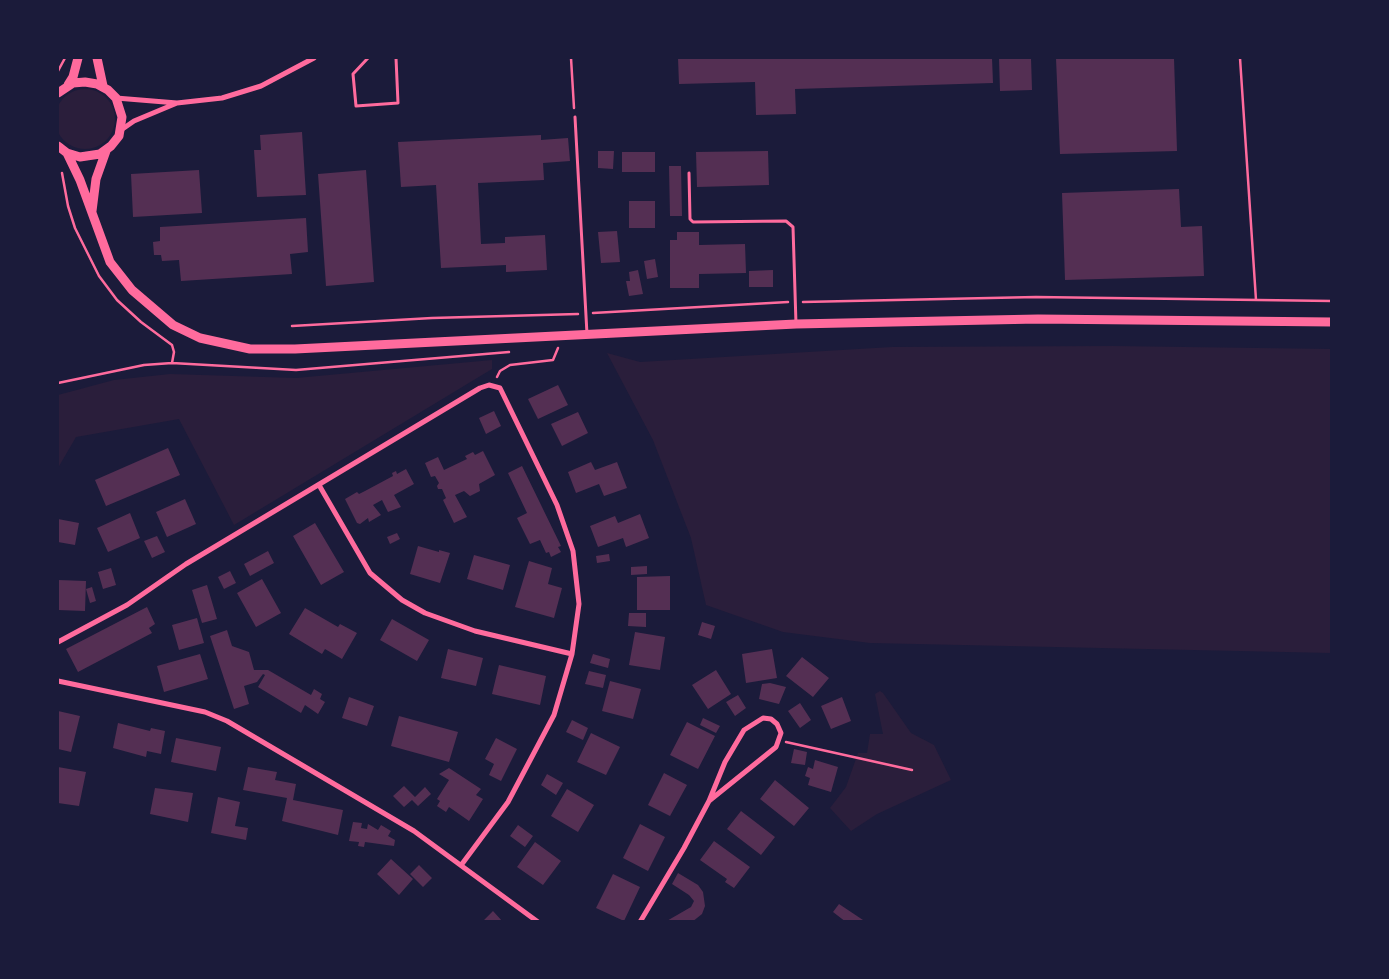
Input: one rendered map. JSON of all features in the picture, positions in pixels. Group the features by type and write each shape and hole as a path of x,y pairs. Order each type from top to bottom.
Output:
{"street":[{"path":"58,93 68,85 73,77 78,58"},
{"path":"97,58 103,86"},
{"path":"116,98 177,103 222,98 261,86 314,58"},
{"path":"68,85 85,82 103,86 116,98 121,110 121,130"},
{"path":"92,212 96,179 106,151 115,141 121,130 134,121 177,103"},
{"path":"58,146 67,153 86,157 106,151"},
{"path":"67,153 92,212 110,262 132,290 173,325 200,338 220,344 250,349 288,350 796,324 1038,319 1332,322"},
{"path":"58,642 127,605 186,564 480,388 494,385 504,393 544,476 573,551 579,604 572,654 554,715 508,802 462,864"},
{"path":"319,486 370,573 402,600 425,613 476,631 572,654"},
{"path":"58,681 205,712 227,721 373,805 462,864 538,922"},
{"path":"640,922 658,894 709,801 725,762 744,730 756,721 771,719 779,728 780,741 776,747 709,801"}],"lane":[{"path":"368,58 353,74 356,106 398,104 396,58"},
{"path":"575,117 587,334"},
{"path":"689,172 690,219 692,222 786,221 793,227 796,324"}],"path":[{"path":"58,70 65,58"},
{"path":"571,58 575,117"},
{"path":"1240,58 1256,300"},
{"path":"58,166 64,181"},
{"path":"292,326 432,318 586,314 796,302 1036,297 1332,301"},
{"path":"494,385 500,371 510,365 553,360 558,348 548,348"},
{"path":"58,383 144,365 172,363 296,370 509,352"},
{"path":"780,741 912,770"}],"shaded area":[{"path":"85,89 101,94 106,98 110,103 115,119 110,135 106,140 101,144 85,149 69,144 64,140 60,135 55,119 60,103 64,98 69,94"},
{"path":"1113,346 1331,349 1331,653 870,643 783,632 706,605 691,538 653,440 607,353 640,362 892,347"},
{"path":"492,360 492,369 234,525 179,419 76,437 58,468 58,395 114,380 170,374 296,378"},
{"path":"880,691 911,733 934,745 951,780 877,814 851,831 830,808 846,787 858,753 867,753 870,734 883,734 875,694"}],"building":[{"path":"678,58 992,58 993,83 795,89 796,114 756,115 755,82 679,84"},
{"path":"999,58 1031,58 1032,90 1000,91"},
{"path":"1056,58 1174,58 1177,151 1060,154"},
{"path":"302,132 306,195 257,197 254,150 261,150 260,135"},
{"path":"541,135 541,140 568,138 570,161 543,163 544,180 478,183 481,244 505,243 505,237 545,235 547,270 506,272 506,265 441,268 436,185 401,187 398,142"},
{"path":"598,151 614,151 613,169 598,168"},
{"path":"768,151 769,185 697,187 696,152"},
{"path":"622,152 655,152 655,172 622,172"},
{"path":"669,166 681,166 682,216 670,216"},
{"path":"199,170 202,213 133,217 131,174"},
{"path":"366,170 374,282 326,286 318,174"},
{"path":"1179,189 1181,227 1202,226 1204,276 1065,280 1062,193"},
{"path":"629,201 655,201 655,228 629,228"},
{"path":"306,218 308,252 290,254 292,274 181,281 179,260 162,261 161,255 154,255 153,242 160,241 160,227"},
{"path":"617,231 620,262 601,263 598,232"},
{"path":"677,232 699,232 699,245 745,244 746,273 699,274 699,288 670,288 670,240 677,240"},
{"path":"655,259 658,277 647,279 644,261"},
{"path":"638,270 643,294 629,296 626,281 630,281 629,272"},
{"path":"773,270 773,287 749,287 749,271"},
{"path":"558,385 568,405 538,419 528,399"},
{"path":"494,411 501,426 486,434 479,418"},
{"path":"578,412 588,433 562,446 551,424"},
{"path":"168,448 180,475 106,506 95,480"},
{"path":"483,451 495,475 479,484 480,491 470,496 464,491 455,495 467,517 454,523 443,500 446,498 442,489 438,489 439,483 435,476 431,477 425,463 438,457 444,470 467,459 465,456 473,452 475,455"},
{"path":"591,462 595,470 617,462 627,488 604,496 599,484 576,493 568,472"},
{"path":"522,466 561,546 558,547 561,552 551,557 549,552 546,553 540,540 530,544 517,518 527,513 508,473"},
{"path":"406,469 414,484 394,495 401,507 388,512 382,500 373,505 381,515 369,522 368,518 360,524 357,523 345,499 357,492 359,494 393,476 392,473 396,471 397,474"},
{"path":"185,499 196,524 167,537 156,512"},
{"path":"130,513 140,538 108,552 97,528"},
{"path":"640,514 649,538 626,547 623,538 598,547 590,526 615,516 618,523"},
{"path":"58,519 79,523 75,545 58,542"},
{"path":"315,523 344,572 321,585 293,536"},
{"path":"397,533 400,539 390,544 387,537"},
{"path":"157,536 165,552 152,558 144,541"},
{"path":"418,546 450,553 440,583 410,574"},
{"path":"268,551 274,563 250,576 244,564"},
{"path":"609,554 610,561 597,563 596,556"},
{"path":"474,555 510,565 503,590 467,579"},
{"path":"529,561 552,568 548,584 562,588 554,618 515,607"},
{"path":"647,566 647,574 631,575 631,567"},
{"path":"111,568 116,585 103,589 98,572"},
{"path":"230,571 236,583 224,589 218,577"},
{"path":"670,576 670,610 637,610 637,577"},
{"path":"262,579 281,613 256,627 237,593"},
{"path":"58,580 86,581 85,611 58,610"},
{"path":"207,585 217,619 202,623 192,590"},
{"path":"92,587 96,601 90,603 86,589"},
{"path":"147,607 155,624 149,628 152,633 78,672 66,649"},
{"path":"305,608 338,627 340,624 357,633 342,659 325,649 322,654 289,634"},
{"path":"629,613 646,613 646,627 628,626"},
{"path":"197,618 204,643 179,650 172,625"},
{"path":"392,619 429,640 417,661 380,640"},
{"path":"702,622 715,626 711,639 698,635"},
{"path":"227,630 232,646 249,652 254,670 268,670 311,695 314,689 322,694 320,699 325,702 318,714 305,705 301,713 258,687 265,675 263,674 257,682 244,686 249,704 234,709 210,636"},
{"path":"635,632 665,637 660,670 629,665"},
{"path":"448,649 483,658 476,686 441,678"},
{"path":"772,649 777,678 746,683 742,654"},
{"path":"200,654 208,679 164,692 157,666"},
{"path":"593,654 610,659 608,668 590,663"},
{"path":"802,657 829,678 813,697 786,676"},
{"path":"499,665 546,676 540,705 492,694"},
{"path":"716,670 731,694 708,709 692,685"},
{"path":"589,671 606,675 603,688 585,684"},
{"path":"610,681 641,689 633,719 602,711"},
{"path":"770,683 786,687 779,704 759,699 762,684"},
{"path":"738,695 746,708 735,716 726,702"},
{"path":"349,697 374,706 367,726 342,718"},
{"path":"842,697 851,721 831,729 821,706"},
{"path":"800,703 811,720 800,728 788,711"},
{"path":"58,711 80,716 71,752 58,749"},
{"path":"399,716 458,732 449,762 391,746"},
{"path":"703,718 720,726 716,733 700,725"},
{"path":"572,720 588,728 583,740 566,732"},
{"path":"687,722 715,736 698,769 670,755"},
{"path":"118,723 150,731 151,728 165,731 161,754 147,751 146,757 113,748"},
{"path":"591,733 620,747 606,775 577,762"},
{"path":"176,738 221,747 216,771 171,762"},
{"path":"496,738 517,749 501,781 489,775 494,764 485,759"},
{"path":"794,749 807,752 805,765 791,763"},
{"path":"815,760 838,767 831,792 808,785 810,778 805,776 808,767 813,769"},
{"path":"58,767 86,772 79,806 58,803"},
{"path":"248,767 277,772 275,780 296,784 293,800 343,810 338,835 282,821 287,798 243,790"},
{"path":"449,768 481,789 476,795 483,799 469,821 449,807 446,812 437,806 440,801 437,799 449,780 439,774"},
{"path":"664,773 687,785 670,816 648,805"},
{"path":"547,774 563,783 556,795 541,785"},
{"path":"775,780 809,808 794,826 760,799"},
{"path":"404,786 415,797 425,787 431,794 418,806 412,800 404,807 393,796"},
{"path":"155,788 193,793 188,822 150,814"},
{"path":"567,789 594,805 578,832 551,816"},
{"path":"218,797 240,802 235,826 248,828 246,840 211,833"},
{"path":"741,811 775,837 761,855 727,829"},
{"path":"353,822 362,823 361,828 367,829 368,824 378,830 381,825 391,831 388,836 395,840 394,846 365,842 364,847 358,846 359,842 349,841"},
{"path":"640,824 665,837 648,871 623,858"},
{"path":"518,825 533,836 525,847 510,836"},
{"path":"714,841 750,867 734,888 725,882 727,879 700,860"},
{"path":"535,842 561,861 543,885 517,867"},
{"path":"391,859 413,879 399,895 377,874"},
{"path":"419,865 432,878 423,887 410,874"},
{"path":"678,873 698,885 703,892 705,906 702,914 692,922 665,922 691,907 694,901 689,895 672,884"},
{"path":"613,874 640,887 624,921 596,908"},
{"path":"839,904 863,920 862,922 846,922 833,912"},
{"path":"493,911 503,922 482,922"}]}
